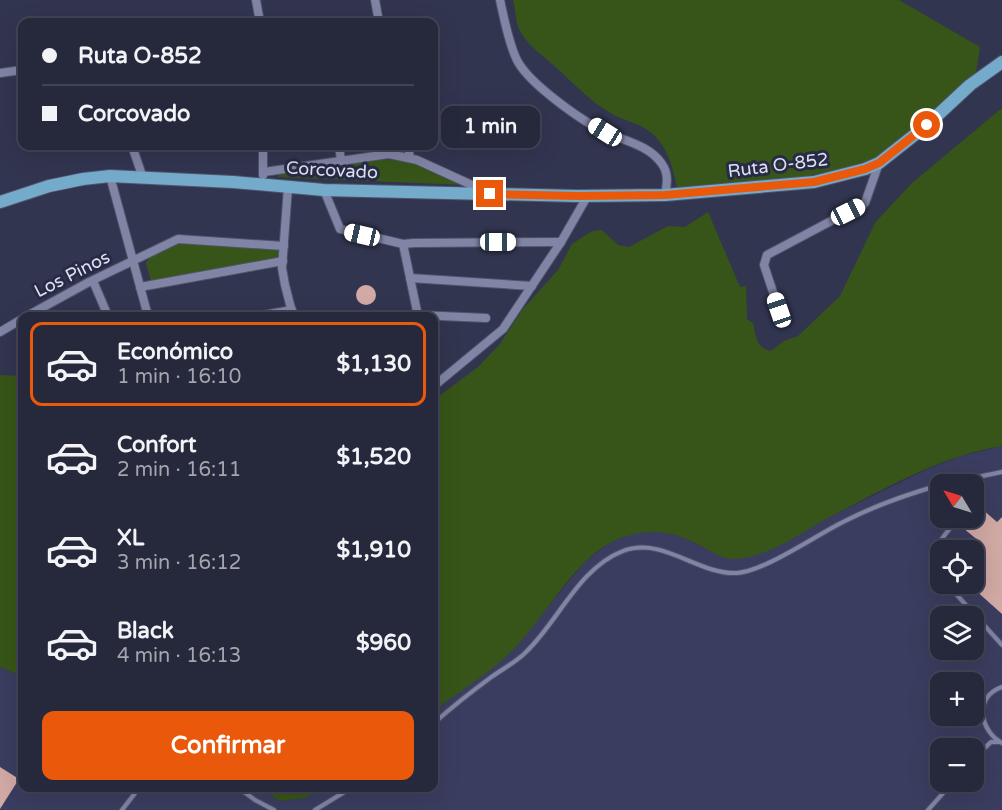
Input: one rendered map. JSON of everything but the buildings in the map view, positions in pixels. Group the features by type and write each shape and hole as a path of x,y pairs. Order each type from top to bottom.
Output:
{"main road":[{"name":"Ruta O-852","path":"665,195 814,182 865,169 879,163 927,125 970,85 1002,62"},
{"name":"Corcovado","path":"0,202 49,186 110,176 262,178 288,187 324,190 665,195"}],"street":[{"path":"256,0 259,18"},
{"path":"375,0 378,18"},
{"path":"500,0 505,24 518,62 540,87 571,111 605,132 637,144 653,154 663,165 668,178 665,195"},
{"path":"0,73 18,71"},
{"path":"133,150 143,178"},
{"path":"263,150 262,178 341,160 381,154 410,158 490,194"},
{"path":"340,150 341,160"},
{"path":"409,150 410,158"},
{"path":"779,310 764,266 767,255 865,203 879,163"},
{"path":"110,176 147,312"},
{"path":"288,187 283,261 284,280 292,312"},
{"path":"324,190 340,229 403,244 561,242"},
{"path":"438,383 503,329 561,242 588,195"},
{"name":"Los Pinos","path":"35,312 178,239 284,246"},
{"path":"403,244 417,312"},
{"path":"140,287 283,261"},
{"path":"410,278 532,286"},
{"path":"93,281 106,312"},
{"path":"438,317 486,318"},
{"name":"Los Pinos","path":"0,332 18,321"}],"lane":[{"path":"984,476 1002,472"},
{"path":"438,720 465,696 527,652 594,568 624,550 650,548 727,573 743,573 763,566 846,520 905,495 930,488"},
{"path":"956,594 1002,645"},
{"path":"1000,743 989,732 983,720 982,711 989,696 1002,687"},
{"path":"984,749 991,742 1000,743"},
{"path":"122,810 136,792"},
{"path":"244,792 274,810"},
{"path":"315,810 344,792"},
{"path":"927,810 944,792"}],"shaded area":[{"path":"1002,446 1002,810 0,810 0,667 18,674 18,792 266,792 280,801 304,798 318,792 438,792 438,708 508,655 585,562 609,543 634,533 661,531 676,534 712,552 777,547 828,518 928,469 959,457"}],"green space":[{"path":"513,0 899,0 980,47 974,85 903,146 859,166 780,181 677,188 669,159 663,146 653,134 597,104 533,47 518,27"},
{"path":"1002,108 1002,446 935,465 830,517 772,549 747,558 726,558 690,540 667,533 645,532 610,543 596,552 570,578 510,653 438,708 438,397 478,367 499,345 523,309 558,270 572,244 592,231 602,230 618,245 629,247 668,226 685,227 708,212 740,287 746,286 747,319 753,323 760,345 771,351 784,341 798,336 840,296 875,223 912,183"},
{"path":"371,159 409,160 464,185 277,177"},
{"path":"182,241 279,249 279,255 277,258 151,281 146,263 150,257"},
{"path":"0,375 18,376 18,674 0,667"},
{"path":"266,792 318,792 304,798 280,801"}],"route":[{"path":"490,194 665,195 814,182 865,169 879,163 927,125"}]}
